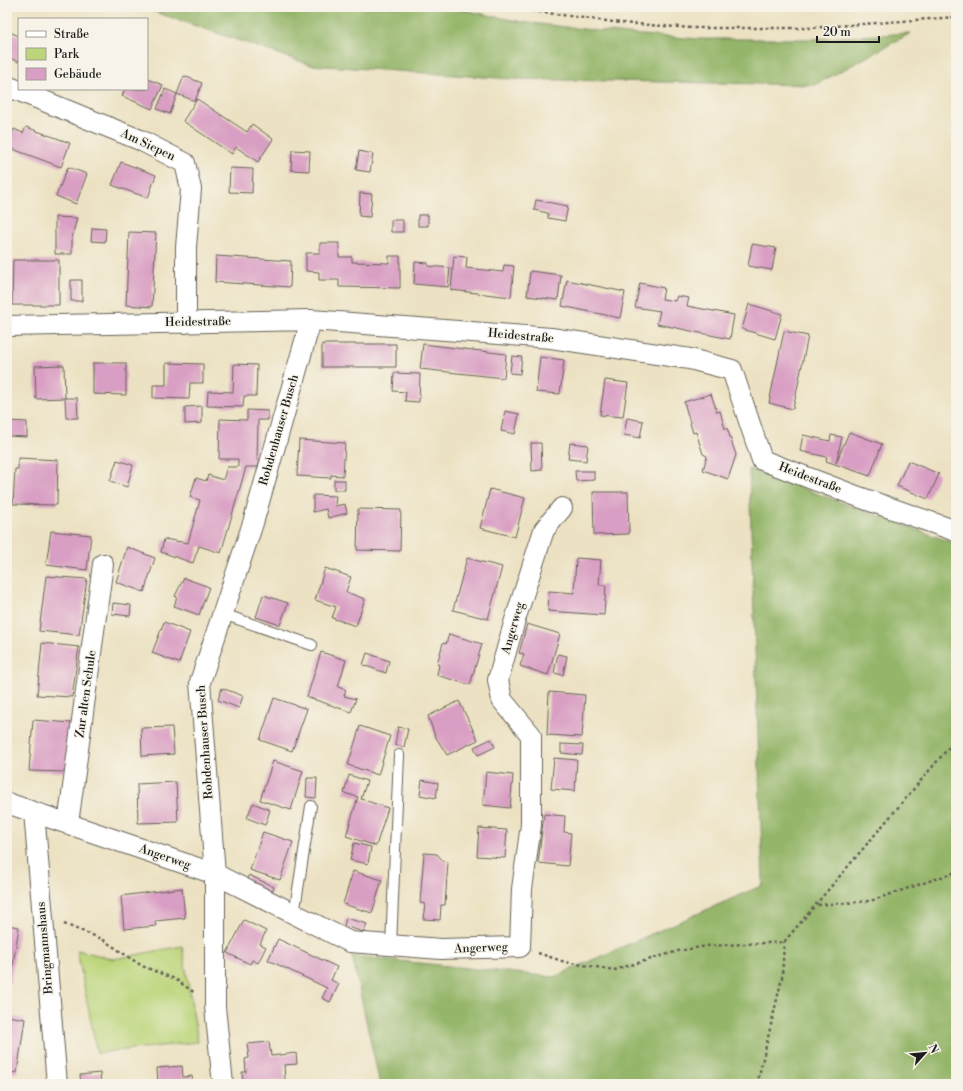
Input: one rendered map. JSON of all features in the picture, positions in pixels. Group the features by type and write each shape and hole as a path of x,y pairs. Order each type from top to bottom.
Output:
{"street":[{"name":"Am Siepen","path":"7,86 140,140 185,163 190,189 186,247 186,323"},
{"name":"Heidestraße","path":"7,326 311,320 551,338 690,359 732,370 762,460 859,497 956,531"},
{"name":"Rohdenhauser Busch","path":"223,1084 216,1007 215,874 200,682 253,523 311,320"},
{"name":"Angerweg","path":"7,803 215,874 350,942 441,949 520,946 522,889 531,825 531,735 502,700 498,680 515,620 544,530 562,508"},
{"name":"Zur alten Schule","path":"68,824 103,564"},
{"name":"Bringmannshaus","path":"34,812 41,915 57,1084"}],"lane":[{"path":"223,614 312,645"},
{"path":"391,946 399,755"},
{"path":"294,915 311,806"}],"path":[{"path":"503,7 621,23 692,28 809,28 956,17"},
{"path":"757,1084 782,978 784,942 818,905 956,739"},
{"path":"818,905 870,901 956,872"},
{"path":"41,915 102,939 142,966 175,979 216,1007"},
{"path":"520,946 565,962 614,970 678,951 707,946 784,942"}],"green space":[{"path":"140,7 449,7 522,22 627,34 701,39 814,39 911,33 815,85 512,79 311,65"},
{"path":"749,469 956,544 956,1084 380,1084 352,956 554,977 763,885"},
{"path":"182,946 198,1042 97,1053 77,950 114,959"}],"building":[{"path":"7,31 18,36 18,62 7,57"},
{"path":"184,76 202,83 195,101 177,94"},
{"path":"148,79 163,85 152,109 122,96 125,90 148,90"},
{"path":"165,89 177,94 170,114 157,109"},
{"path":"197,99 247,132 252,124 273,139 258,162 236,147 232,154 183,121"},
{"path":"26,127 70,143 61,167 10,148 7,157 7,147 14,129 23,133"},
{"path":"292,150 310,151 309,171 291,170"},
{"path":"359,151 373,154 370,172 356,170"},
{"path":"121,162 156,175 148,198 112,185"},
{"path":"68,167 87,174 76,204 56,196"},
{"path":"230,168 253,169 252,193 229,192"},
{"path":"360,193 372,194 370,217 359,216"},
{"path":"536,200 568,206 565,221 548,218 548,213 534,210"},
{"path":"418,215 428,215 428,226 418,226"},
{"path":"55,217 77,218 72,237 72,254 55,254"},
{"path":"391,220 403,220 403,232 391,232"},
{"path":"92,228 106,229 105,242 91,241"},
{"path":"129,232 156,233 152,307 126,305"},
{"path":"320,243 339,243 339,257 352,257 352,262 389,263 389,256 400,256 400,288 339,287 339,280 319,280 319,272 306,271 306,253 320,253"},
{"path":"752,244 776,248 772,270 748,266"},
{"path":"216,256 291,261 290,287 215,282"},
{"path":"454,256 467,257 466,268 503,272 504,265 514,266 511,297 451,290"},
{"path":"13,260 59,260 59,305 12,305"},
{"path":"415,262 428,263 428,266 450,268 448,287 414,284"},
{"path":"530,271 561,275 558,300 527,296"},
{"path":"71,280 82,280 82,301 71,301"},
{"path":"567,280 625,292 620,318 562,306"},
{"path":"640,283 664,288 662,299 675,301 677,296 689,298 687,306 734,315 730,339 657,324 660,311 635,307"},
{"path":"749,304 782,314 775,339 742,329"},
{"path":"784,331 808,336 793,409 769,403"},
{"path":"322,344 396,344 396,367 322,367"},
{"path":"423,344 506,354 504,378 420,369"},
{"path":"512,356 522,357 520,374 510,373"},
{"path":"540,357 564,360 560,394 536,392"},
{"path":"93,363 126,363 126,395 93,394"},
{"path":"166,363 203,364 203,383 190,383 189,399 153,398 153,385 166,385"},
{"path":"234,364 257,365 256,396 244,396 243,407 207,406 208,391 233,392"},
{"path":"64,365 65,398 36,399 35,366"},
{"path":"394,373 420,374 419,402 405,401 406,392 393,391"},
{"path":"605,380 628,383 623,417 600,415"},
{"path":"711,394 717,412 720,411 725,429 727,428 736,455 728,479 703,470 707,456 703,454 696,432 693,433 684,402"},
{"path":"65,398 77,398 78,418 66,418"},
{"path":"202,406 202,423 185,424 185,407"},
{"path":"247,410 268,411 268,420 258,420 257,460 260,460 260,467 246,467 221,553 199,546 193,563 161,552 164,539 188,543 200,500 190,497 196,478 206,481 208,475 223,480 227,467 238,467 238,459 219,459 220,419 247,420"},
{"path":"505,411 519,414 515,434 501,431"},
{"path":"627,418 643,421 640,438 624,435"},
{"path":"7,421 27,422 27,437 7,436"},
{"path":"849,432 882,444 870,476 826,461 827,457 800,451 803,435 830,441 831,435 842,437 836,463"},
{"path":"299,440 345,443 343,476 331,475 331,478 297,476"},
{"path":"531,443 541,443 542,470 532,471"},
{"path":"570,443 588,445 586,461 568,459"},
{"path":"18,458 58,460 57,505 13,504 15,469 18,469"},
{"path":"117,460 133,465 127,487 110,481"},
{"path":"908,461 939,474 928,499 897,486"},
{"path":"575,471 594,471 594,480 576,481"},
{"path":"334,480 345,480 345,490 334,490"},
{"path":"490,489 525,498 515,537 480,528"},
{"path":"593,492 628,492 629,534 594,535"},
{"path":"313,495 336,496 335,506 345,504 347,513 328,518 326,509 313,512"},
{"path":"358,509 401,510 400,551 357,550"},
{"path":"51,531 91,535 87,570 46,565"},
{"path":"127,547 155,558 144,592 116,582"},
{"path":"467,558 502,567 488,619 453,610"},
{"path":"576,558 601,560 599,585 606,585 604,615 548,611 549,591 574,593"},
{"path":"325,568 351,577 346,592 365,599 356,626 332,618 336,607 315,600"},
{"path":"46,576 87,579 79,635 39,631"},
{"path":"184,578 209,587 199,615 174,606 177,597 175,596"},
{"path":"263,595 288,603 280,625 256,617"},
{"path":"113,603 131,605 130,616 112,614"},
{"path":"164,622 190,632 179,663 152,653"},
{"path":"527,624 560,634 548,675 520,666 524,654 519,653"},
{"path":"449,634 482,644 470,685 437,675 439,665 437,664 443,643 446,644"},
{"path":"42,643 79,647 72,697 37,695"},
{"path":"321,652 346,660 338,687 346,690 344,696 356,699 351,712 307,697"},
{"path":"367,653 389,661 386,673 363,665"},
{"path":"558,654 567,656 563,675 554,673"},
{"path":"222,688 243,696 239,708 218,700"},
{"path":"549,692 585,695 582,737 547,735"},
{"path":"274,698 307,709 292,751 260,740"},
{"path":"459,701 478,740 447,755 435,736 428,716"},
{"path":"33,720 72,723 68,772 29,771"},
{"path":"360,726 390,736 378,775 348,765"},
{"path":"172,727 174,754 142,756 141,728"},
{"path":"398,727 408,729 404,747 395,745"},
{"path":"491,739 495,747 478,755 474,747"},
{"path":"561,744 583,745 582,755 561,753"},
{"path":"554,758 577,760 575,791 551,789"},
{"path":"273,761 303,771 291,810 260,800"},
{"path":"486,772 513,775 510,808 483,805"},
{"path":"349,775 367,781 361,799 388,808 376,846 346,836 358,797 344,793"},
{"path":"307,778 317,778 316,798 306,797"},
{"path":"422,780 438,783 436,798 420,795"},
{"path":"176,782 178,822 138,823 137,784"},
{"path":"253,803 270,810 265,825 247,818"},
{"path":"544,814 565,816 564,832 571,833 568,866 538,863"},
{"path":"479,828 507,830 505,858 477,856"},
{"path":"263,832 293,842 280,880 250,870"},
{"path":"354,843 371,847 368,864 350,860"},
{"path":"424,853 437,854 443,861 448,862 445,905 441,905 440,920 423,919 425,904 420,903"},
{"path":"353,871 382,880 372,913 343,904"},
{"path":"249,875 274,887 270,895 245,883"},
{"path":"182,888 185,918 155,921 156,926 124,929 121,896"},
{"path":"346,918 367,924 364,932 344,926"},
{"path":"244,920 266,931 260,944 266,947 258,963 252,960 250,964 227,953"},
{"path":"7,925 19,927 10,983 7,983"},
{"path":"278,939 337,967 331,980 339,984 330,1002 322,998 327,988 268,960"},
{"path":"7,1016 25,1019 17,1073 7,1071"},
{"path":"269,1042 271,1056 296,1053 297,1064 284,1065 285,1080 265,1082 265,1084 243,1084 242,1072 246,1072 245,1059 249,1058 247,1044"},
{"path":"182,1066 183,1077 192,1076 193,1084 158,1084 157,1068"},
{"path":"100,1073 101,1084 81,1084 80,1075"}]}
